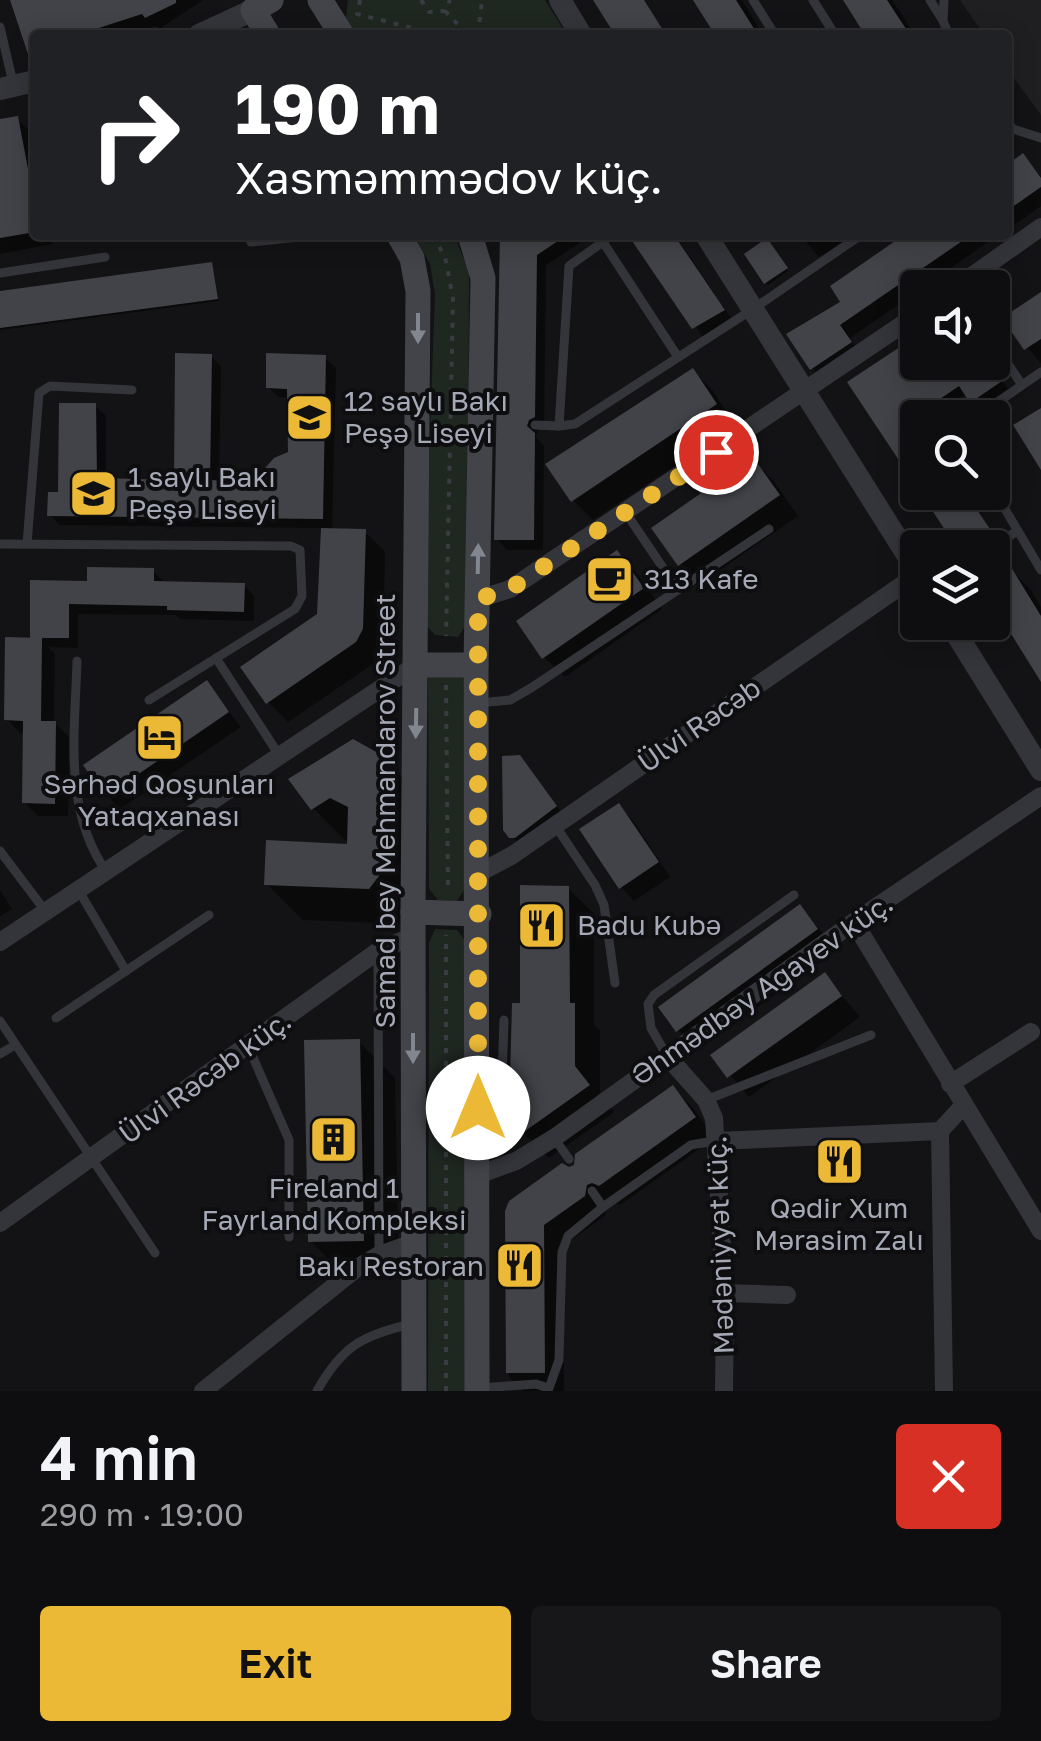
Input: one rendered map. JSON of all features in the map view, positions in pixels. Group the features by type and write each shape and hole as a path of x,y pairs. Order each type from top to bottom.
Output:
{"main road":[{"path":"320,0 338,30"},
{"path":"259,3 267,30"},
{"name":"Samad bey Mehmandarov Street","path":"402,240 412,258 418,291 414,1391"},
{"path":"472,240 483,278 489,425 476,664 477,1389"},
{"path":"416,664 476,664"},
{"path":"413,924 478,914"}],"street":[{"path":"560,0 578,30"},
{"path":"208,30 259,3"},
{"path":"980,270 1041,227"},
{"path":"709,240 900,544"},
{"path":"478,599 510,589 900,326"},
{"name":"Ülvi Rəcəb","path":"478,873 512,856 900,585"},
{"path":"960,640 1041,770"},
{"path":"0,942 416,664"},
{"name":"Əhmədbəy Ağayev küç.","path":"478,1175 516,1162 554,1138 854,922 1041,796"},
{"path":"854,922 1041,1231"},
{"name":"Ülvi Rəcəb küç.","path":"0,1223 413,924"},
{"path":"950,1084 1031,1032"},
{"name":"Mədəniyyət küç.","path":"667,1056 706,1100 714,1118 725,1294 724,1391"},
{"path":"944,1391 940,1131 963,1106"},
{"path":"717,1140 940,1131"},
{"path":"203,1391 328,1289 380,1255 413,1242"},
{"path":"725,1294 787,1294"}],"lane":[{"path":"753,0 772,30"},
{"path":"814,0 831,30"},
{"path":"930,0 947,30"},
{"path":"943,21 944,0"},
{"path":"0,26 16,85"},
{"path":"1012,129 1041,138"},
{"path":"251,242 270,240"},
{"path":"559,426 566,277 576,259 607,240"},
{"path":"535,425 575,424 854,240"},
{"path":"604,242 678,357"},
{"path":"0,273 104,257"},
{"path":"1010,367 1022,385"},
{"path":"1001,400 1041,372"},
{"path":"28,544 39,393 50,386 132,390"},
{"path":"1005,510 1041,570"},
{"path":"626,513 678,590"},
{"path":"476,703 510,700 769,529"},
{"path":"1010,536 1017,531"},
{"path":"0,544 291,546 300,550 299,604 149,700"},
{"path":"216,658 279,755"},
{"path":"78,661 74,780 90,848 107,872"},
{"path":"555,825 595,884 604,905 615,984"},
{"path":"0,851 46,912"},
{"path":"79,890 126,972"},
{"path":"667,1056 652,1028 648,1004 654,995 794,895"},
{"path":"56,1018 209,914"},
{"path":"378,951 380,1255"},
{"path":"478,1147 494,1143 500,1135 504,1020"},
{"path":"0,1021 155,1253"},
{"path":"706,1100 871,1035"},
{"path":"0,1054 15,1045"},
{"path":"248,1046 289,1140 289,1237"},
{"path":"554,1138 569,1159"},
{"path":"477,1389 536,1384 548,1390 559,1360 562,1252 568,1236 691,1146 717,1140"},
{"path":"592,1191 604,1207"},
{"path":"318,1391 354,1343 375,1332 414,1324"}],"path":[{"path":"360,0 356,14 420,30"},
{"path":"421,0 429,12 445,11 463,30"},
{"path":"445,11 450,0"},
{"path":"479,30 482,0"},
{"path":"436,240 446,261 453,299 446,636"},
{"path":"446,676 448,901"},
{"path":"446,930 446,1391"}],"shaded area":[{"path":"348,0 545,0 564,30 352,30 346,17"},
{"path":"960,0 1041,0 1041,115 1012,75 1012,30 981,30"},
{"path":"417,240 456,240 469,272 468,622 458,637 435,635 423,622 435,294 430,264"},
{"path":"463,675 464,890 457,901 438,900 429,889 428,676"},
{"path":"435,929 457,930 466,942 465,1391 428,1391 429,943"}],"building":[{"path":"10,0 176,0 145,18 142,14 92,30 30,30 30,60"},
{"path":"593,0 644,0 663,30 612,30"},
{"path":"693,0 736,0 755,30 712,30"},
{"path":"843,0 887,0 907,30 862,30"},
{"path":"18,116 30,180 30,233 0,238 0,119"},
{"path":"1023,153 1041,178 1041,187 1012,207 1012,161"},
{"path":"500,240 560,240 537,255 535,417 527,426 535,433 534,540 494,540"},
{"path":"631,240 677,240 725,310 692,329"},
{"path":"768,240 788,268 764,284 744,254"},
{"path":"897,240 964,240 920,270 900,270 900,284 840,325 852,342 810,370 786,334 840,302 830,286"},
{"path":"212,262 218,299 0,328 0,291"},
{"path":"1041,292 1041,339 1024,350 1010,330 1010,313"},
{"path":"900,347 900,380 1002,381 974,400 968,400 959,386 938,400 900,400 900,462 847,382"},
{"path":"175,353 212,354 210,480 261,483 266,467 288,452 287,389 266,388 266,353 326,355 323,519 47,516 48,492 58,492 59,403 96,403 97,478 174,480"},
{"path":"693,368 717,404 571,502 545,464"},
{"path":"1041,408 1041,470 1013,425"},
{"path":"753,457 780,495 678,566 651,528"},
{"path":"932,510 977,510 991,530 945,530"},
{"path":"321,528 366,529 363,629 356,642 266,704 240,667 317,614"},
{"path":"617,550 644,588 542,659 516,621"},
{"path":"87,567 154,568 154,581 245,583 244,612 69,604 69,638 30,638 30,580 87,581"},
{"path":"1010,568 1041,616 1041,682 1010,632"},
{"path":"5,637 42,638 41,721 56,721 55,804 22,803 23,721 4,720"},
{"path":"207,680 229,712 105,797 83,765"},
{"path":"353,739 387,758 386,867 369,889 264,885 266,840 347,844 348,807 330,798 311,810 288,779"},
{"path":"520,755 557,806 515,838 509,838 503,830 502,756"},
{"path":"619,803 659,862 619,889 579,829"},
{"path":"520,885 569,886 575,1066 590,1085 521,1134 509,1116 512,1003 520,1003"},
{"path":"800,904 818,929 676,1032 658,1007"},
{"path":"825,972 842,996 727,1078 710,1055"},
{"name":"Fireland 1 Fayrland Kompleksi","path":"360,1039 364,1241 308,1242 304,1040"},
{"path":"673,1085 696,1117 599,1186 587,1185 585,1196 544,1225 545,1373 506,1373 505,1211 509,1201 562,1163 574,1165 575,1154"}],"place":[{"name":"12 saylı Bakı Peşə Liseyi","path":"309,417"},
{"name":"1 saylı Bakı Peşə Liseyi","path":"93,493"},
{"name":"313 Kafe","path":"609,579"},
{"name":"Sərhəd Qoşunları Yataqxanası","path":"159,737"},
{"name":"Badu Kubə","path":"542,925"},
{"name":"Fireland 1 Fayrland Kompleksi","path":"334,1140"},
{"name":"Qədir Xum Mərasim Zalı","path":"839,1161"},
{"name":"Bakı Restoran","path":"519,1266"}],"route":[{"path":"478,1108 478,599 510,589 716,452"}]}
